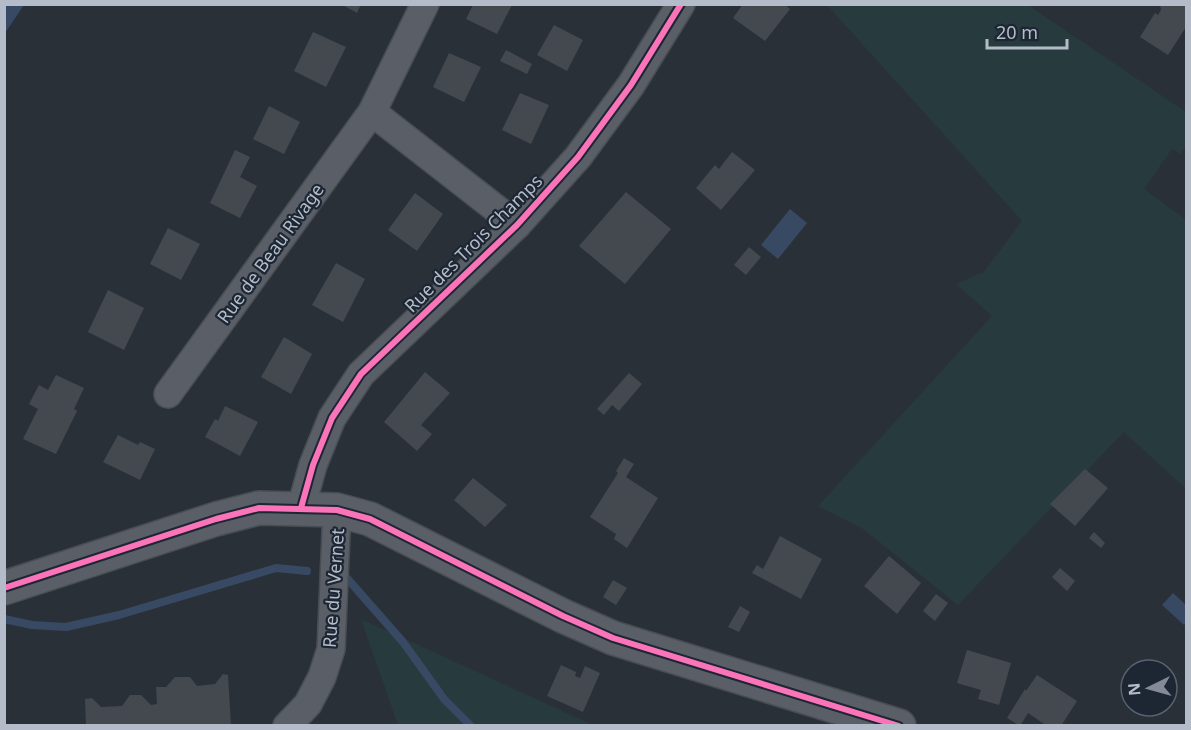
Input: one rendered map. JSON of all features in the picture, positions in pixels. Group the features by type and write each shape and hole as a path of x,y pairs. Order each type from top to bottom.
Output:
{"street":[{"name":"Rue de Beau Rivage","path":"168,394 372,112 425,4"},
{"name":"Rue des Trois Champs","path":"301,508 313,465 332,418 361,374 517,225 578,157 631,85 681,4"},
{"path":"372,112 517,225"},
{"path":"4,588 216,519 260,508 338,510 370,519 563,616 614,638 899,726"},
{"name":"Rue du Vernet","path":"287,726 308,704 322,677 331,649 338,510"}],"green space":[{"path":"827,5 1028,5 1186,112 1186,146 1180,154 1172,149 1144,189 1186,220 1186,489 1124,432 958,605 863,529 818,506 992,316 956,284 984,272 1022,221"},
{"path":"361,619 593,725 398,725"}],"water":[{"path":"4,5 24,5 5,33"},
{"path":"790,209 807,223 778,259 761,245"},
{"path":"1173,593 1186,605 1184,625 1162,605"}],"building":[{"path":"341,4 361,4 357,13"},
{"path":"743,4 784,4 790,9 765,41 733,18"},
{"path":"1160,4 1186,4 1186,27 1168,55 1140,37 1155,13 1158,15 1161,10"},
{"path":"473,5 512,5 497,34 466,19"},
{"path":"554,25 583,40 567,71 537,55"},
{"path":"313,32 346,47 326,87 294,71"},
{"path":"506,50 532,64 527,74 500,61"},
{"path":"449,53 481,67 464,102 433,87"},
{"path":"520,93 549,105 531,144 502,130"},
{"path":"269,106 300,122 284,154 253,139"},
{"path":"235,150 250,157 240,177 257,186 240,218 210,203"},
{"path":"732,152 755,170 721,210 696,188 715,165 719,169"},
{"path":"626,192 671,229 625,284 579,246"},
{"path":"415,193 443,214 417,251 388,230"},
{"path":"168,228 200,244 181,280 150,264"},
{"path":"749,247 761,257 746,275 734,265"},
{"path":"336,263 365,279 343,322 312,305"},
{"path":"108,290 144,308 124,350 88,332"},
{"path":"284,337 312,354 291,394 261,377"},
{"path":"425,372 450,393 421,425 432,434 417,451 384,422"},
{"path":"629,373 642,384 619,411 612,405 604,415 597,409"},
{"path":"56,375 84,388 74,409 77,411 56,454 23,439 38,409 29,404 39,385 48,390"},
{"path":"225,406 258,422 240,456 205,437 215,419 218,421"},
{"path":"118,435 138,445 140,442 155,449 140,480 103,462"},
{"path":"624,458 634,464 626,477 658,498 627,548 614,539 616,534 590,517 618,473 616,471"},
{"path":"1085,469 1108,488 1075,526 1050,504"},
{"path":"473,478 507,505 485,527 454,500"},
{"path":"1094,532 1105,543 1101,548 1089,538"},
{"path":"780,536 822,559 801,599 752,573 757,565 763,569"},
{"path":"889,556 921,583 897,614 864,586"},
{"path":"1060,568 1075,581 1067,591 1052,577"},
{"path":"613,580 627,588 616,605 603,597"},
{"path":"936,594 948,603 935,621 923,611"},
{"path":"740,606 750,612 739,632 728,627"},
{"path":"967,650 1011,663 999,705 978,699 981,690 957,683"},
{"path":"561,665 576,672 575,676 580,678 585,666 600,673 583,712 547,696"},
{"path":"223,674 228,675 231,726 86,726 85,699 92,698 101,707 122,706 130,695 141,695 151,705 157,704 156,687 166,687 175,677 190,677 197,686 215,684"},
{"path":"1037,675 1077,701 1061,726 1047,726 1028,713 1020,726 1007,718 1025,689 1026,691"}],"waterway":[{"path":"4,619 32,625 66,627 119,615 276,568 307,571"},
{"path":"345,576 403,642 444,699 471,726"}],"cycle path":[{"path":"301,508 313,465 332,418 361,374 517,225 578,157 631,85 681,4"},
{"path":"4,588 216,519 259,508 337,510 370,519 563,616 613,638 899,726"}]}
